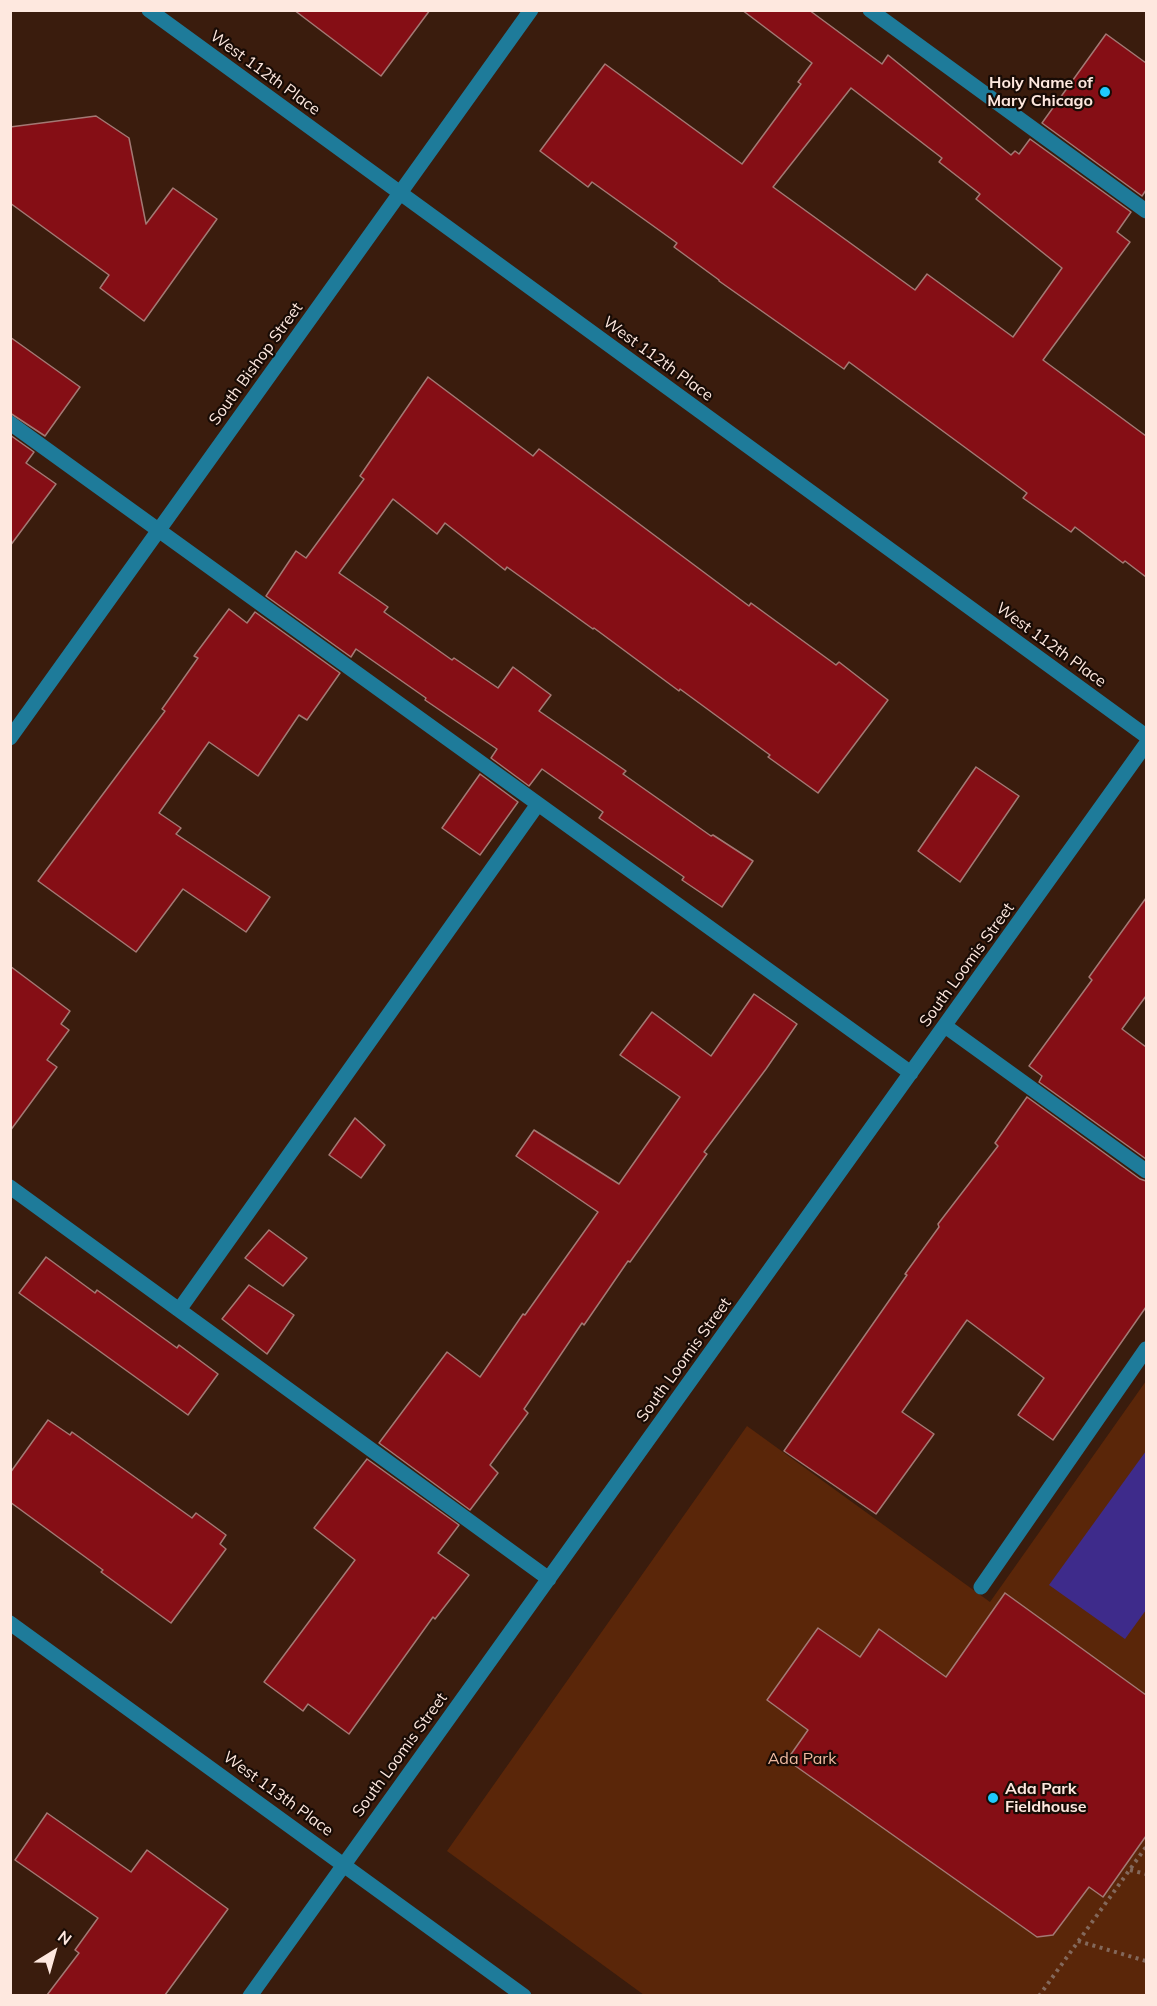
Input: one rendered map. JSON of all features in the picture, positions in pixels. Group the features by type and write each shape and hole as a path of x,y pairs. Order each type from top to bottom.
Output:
{"street":[{"name":"West 112th Place","path":"149,10 1146,736"},
{"name":"South Bishop Street","path":"10,738 531,10"},
{"path":"870,10 1146,211"},
{"path":"10,423 911,1073"},
{"name":"South Loomis Street","path":"250,1995 1146,744"},
{"path":"179,1310 538,804"},
{"path":"945,1026 1146,1171"},
{"path":"10,1187 549,1579"},
{"path":"981,1587 1146,1349"},
{"name":"West 113th Place","path":"10,1623 524,1995"}],"path":[{"path":"1039,1995 1146,1847"},
{"path":"1130,1870 1146,1874"},
{"path":"1078,1941 1146,1961"}],"green space":[{"name":"Ada Park","path":"1146,1381 1146,1995 644,1995 447,1851 747,1426 990,1602"}],"shaded area":[{"path":"1146,1451 1146,1610 1125,1639 1049,1585"}],"building":[{"path":"294,10 430,10 381,76"},
{"path":"742,10 809,10 882,64 888,55 1011,155 1015,151 1019,154 1030,139 1131,212 1117,232 1130,242 1043,360 1146,436 1146,577 1075,527 1071,532 1023,498 1027,493 849,362 844,369 719,281 674,247 677,243 592,182 588,187 540,151 605,64 742,164 801,84 798,82 812,63","holes":["851,88 942,158 939,162 980,194 976,199 1062,268 1013,337 927,274 915,290 773,187"]},
{"name":"Holy Name of Mary Chicago","path":"1106,34 1146,63 1146,190 1142,196 1042,123"},
{"path":"96,116 129,138 146,224 173,188 217,219 144,321 100,288 109,275 10,203 10,127"},
{"path":"10,337 80,387 45,436 10,413"},
{"path":"428,377 533,456 539,449 749,606 751,603 836,665 839,662 888,700 818,793 680,689 679,691 507,567 505,570 445,523 437,534 393,499 339,573 388,607 384,612 452,660 454,658 498,688 513,667 551,695 539,711 626,771 623,774 711,836 713,835 753,861 722,907 682,880 684,877 599,818 603,812 542,769 529,786 491,758 497,749 356,649 351,657 266,596 296,551 306,558 364,479 360,476"},
{"path":"10,435 34,452 26,463 56,484 10,546"},
{"path":"229,609 247,623 255,612 340,673 307,720 299,715 258,776 209,742 159,813 181,828 176,834 270,897 246,932 183,889 136,952 38,881 165,711 162,709 198,658 194,656"},
{"path":"976,767 1019,796 960,882 918,851"},
{"path":"480,774 518,802 480,855 442,828"},
{"path":"1146,898 1146,996 1122,1029 1146,1047 1146,1159 1039,1082 1042,1076 1029,1066 1092,980 1089,977"},
{"path":"10,966 70,1011 61,1024 69,1030 47,1060 57,1067 10,1131"},
{"path":"754,994 797,1024 704,1152 707,1154 630,1262 628,1261 584,1325 582,1323 524,1409 528,1413 490,1465 498,1473 470,1510 379,1443 447,1352 480,1377 598,1212 516,1156 534,1130 619,1184 680,1097 620,1055 652,1012 711,1056"},
{"path":"1027,1097 1140,1179 1146,1181 1146,1307 1053,1440 1018,1415 1044,1378 967,1320 902,1412 934,1434 876,1514 784,1451 907,1275 905,1274 939,1227 938,1224 998,1146 995,1143"},
{"path":"355,1118 385,1145 361,1178 329,1155"},
{"path":"269,1230 307,1258 283,1286 245,1258"},
{"path":"46,1257 95,1293 97,1290 177,1348 179,1345 218,1374 188,1415 19,1293"},
{"path":"249,1285 294,1315 267,1354 222,1319"},
{"path":"48,1420 70,1435 72,1432 192,1518 196,1513 226,1535 220,1544 226,1549 171,1623 10,1502 10,1473"},
{"path":"367,1459 459,1525 438,1553 469,1575 435,1619 433,1617 349,1734 308,1704 303,1711 264,1682 355,1560 314,1528"},
{"name":"Ada Park Fieldhouse","path":"1005,1593 1146,1695 1146,1836 1103,1897 1089,1887 1053,1935 1037,1937 787,1760 808,1730 767,1700 818,1628 860,1657 879,1629 946,1677"},
{"path":"47,1813 131,1872 147,1850 228,1909 165,1995 47,1995 79,1953 75,1950 98,1918 15,1860"}],"place":[{"name":"Holy Name of Mary Chicago","path":"1105,92"},
{"name":"Ada Park Fieldhouse","path":"993,1798"}]}
